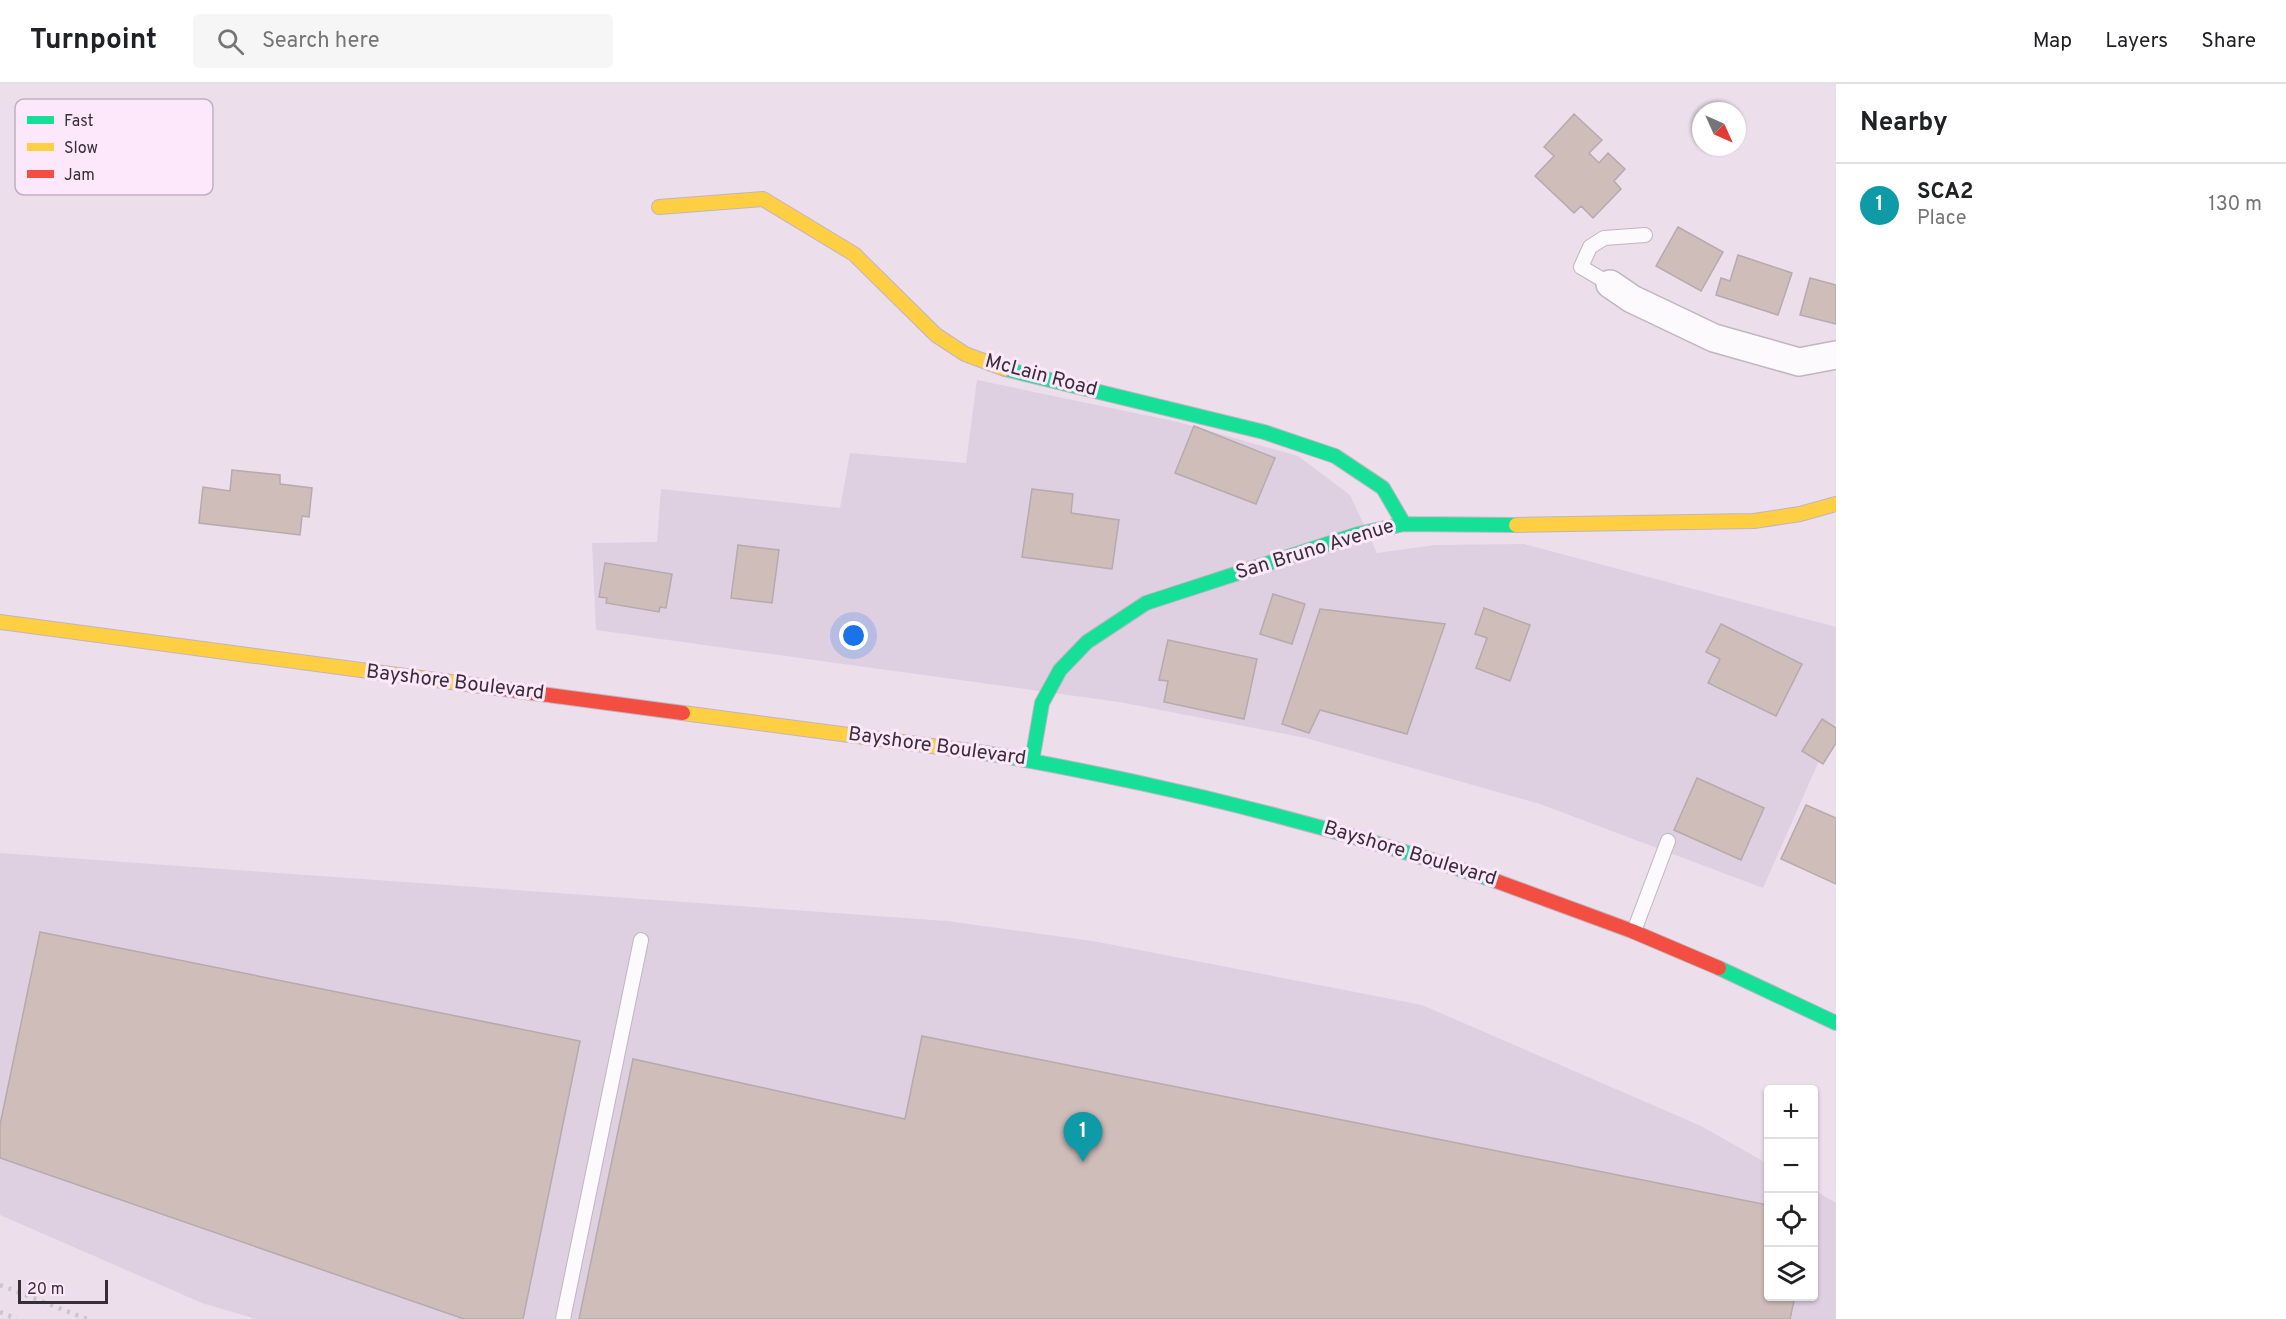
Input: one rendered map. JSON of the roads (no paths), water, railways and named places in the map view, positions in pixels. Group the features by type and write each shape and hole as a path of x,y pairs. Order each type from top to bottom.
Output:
{"main road":[{"name":"McLain Road","path":"659,207 763,199 854,254 936,335 965,354 1003,369 1264,432 1335,456 1383,488 1404,524"},
{"name":"San Bruno Avenue","path":"1032,761 1042,703 1047,689 1060,670 1081,649 1118,620 1146,603 1178,591 1257,568 1358,534 1404,524 1554,525 1754,521 1800,514 1836,504"},
{"name":"Bayshore Boulevard","path":"0,622 1032,761 1193,794 1383,843 1510,884 1634,931 1836,1023"}],"street":[{"path":"1610,284 1632,299 1714,338 1799,363 1836,355"}],"lane":[{"path":"1610,284 1581,267 1590,247 1604,238 1645,235"},
{"path":"1634,931 1668,841"},
{"path":"563,1319 641,940"}],"railway":[{"path":"0,1285 87,1319"},
{"path":"0,1312 17,1319"}],"place":[{"name":"SCA2","path":"1083,1162"}]}
